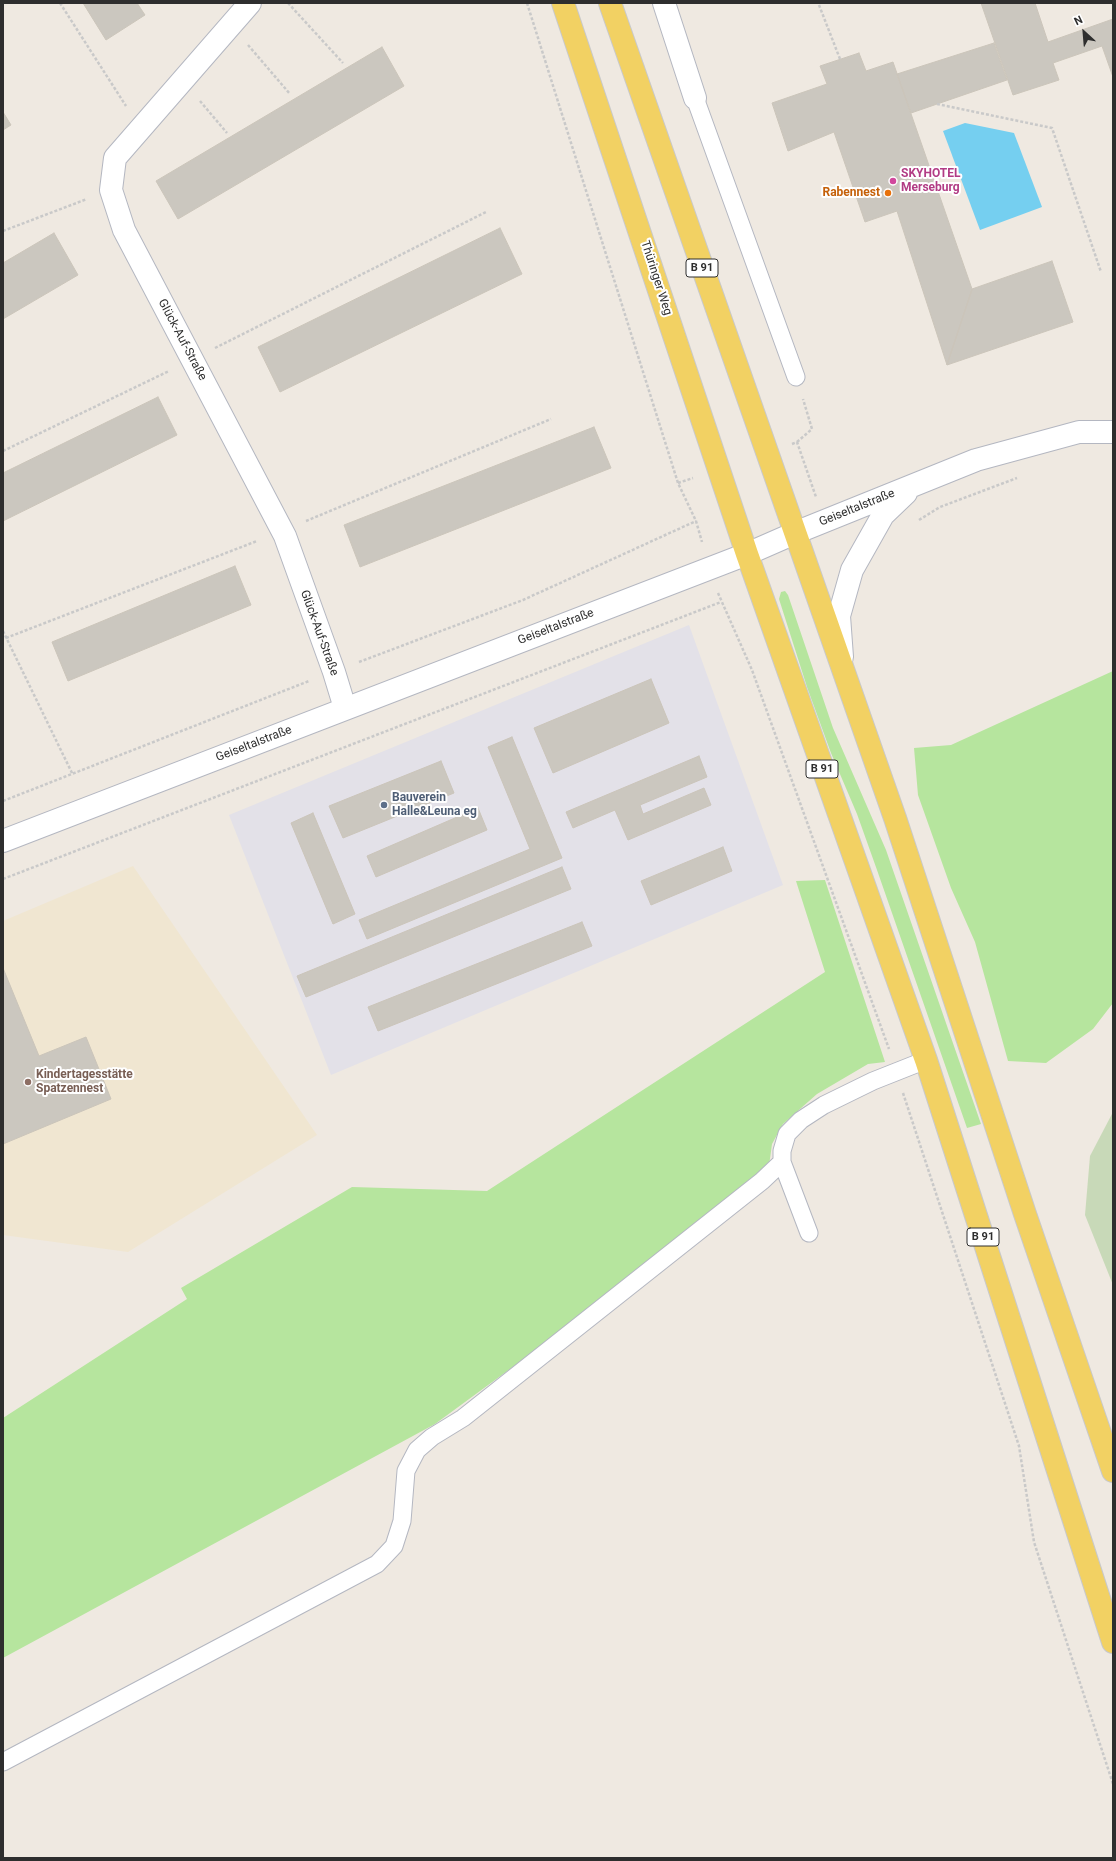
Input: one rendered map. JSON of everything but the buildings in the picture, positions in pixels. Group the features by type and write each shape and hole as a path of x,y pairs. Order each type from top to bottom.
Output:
{"main road":[{"name":"Thüringer Weg","path":"563,3 747,554"},
{"name":"B 91","path":"610,3 895,818 1023,1207 1113,1471"},
{"name":"B 91","path":"747,554 926,1060 1113,1642"}],"street":[{"name":"Glück-Auf-Straße","path":"250,3 115,158 111,190 124,230 285,536 334,672 345,708"},
{"path":"664,3 695,98"},
{"name":"Geiseltalstraße","path":"3,841 747,554 976,460 1079,432 1113,432"},
{"path":"843,670 839,616 852,570 883,515 914,485"}],"lane":[{"path":"695,98 796,378"},
{"path":"809,1233 782,1162 782,1151 787,1134 801,1120 824,1105 926,1060"},
{"path":"3,1762 377,1564 394,1546 402,1521 406,1471 417,1450 432,1437 469,1413 762,1181 782,1162"}],"path":[{"path":"60,3 140,129"},
{"path":"288,3 343,63"},
{"path":"527,3 674,468 696,522 721,602 752,670 897,1072 1019,1446 1034,1542 1113,1784"},
{"path":"819,5 840,59"},
{"path":"231,24 290,94"},
{"path":"183,80 227,133"},
{"path":"937,104 1052,128 1101,272"},
{"path":"3,231 111,190"},
{"path":"3,452 486,212"},
{"path":"796,378 812,429 797,442"},
{"path":"916,521 940,507 1020,477"},
{"path":"3,879 721,602"},
{"path":"3,632 72,773"}],"shaded area":[{"path":"689,625 783,885 331,1075 229,815"},
{"path":"133,866 317,1135 128,1252 3,1235 3,921"}],"green space":[{"path":"785,591 788,595 833,728 886,850 981,1124 967,1128 857,814 831,753 807,687 779,599 781,592"},
{"path":"1113,671 1113,1003 1093,1029 1046,1063 1008,1061 975,942 951,888 918,795 914,748 951,745"},
{"path":"825,880 885,1062 868,1064 817,1094 783,1124 772,1144 769,1166 600,1303 435,1424 3,1658 3,1418 187,1299 181,1288 352,1187 487,1191 825,972 796,881"},
{"path":"1113,1112 1113,1285 1085,1215 1090,1156"}],"water":[{"path":"965,123 1014,133 1042,207 980,230 943,131"}],"place":[{"name":"SKYHOTEL Merseburg","path":"893,181"},
{"name":"Rabennest","path":"888,193"},
{"name":"Bauverein Halle&Leuna eg","path":"384,805"},
{"name":"Kindertagesstätte Spatzennest","path":"28,1082"}]}
